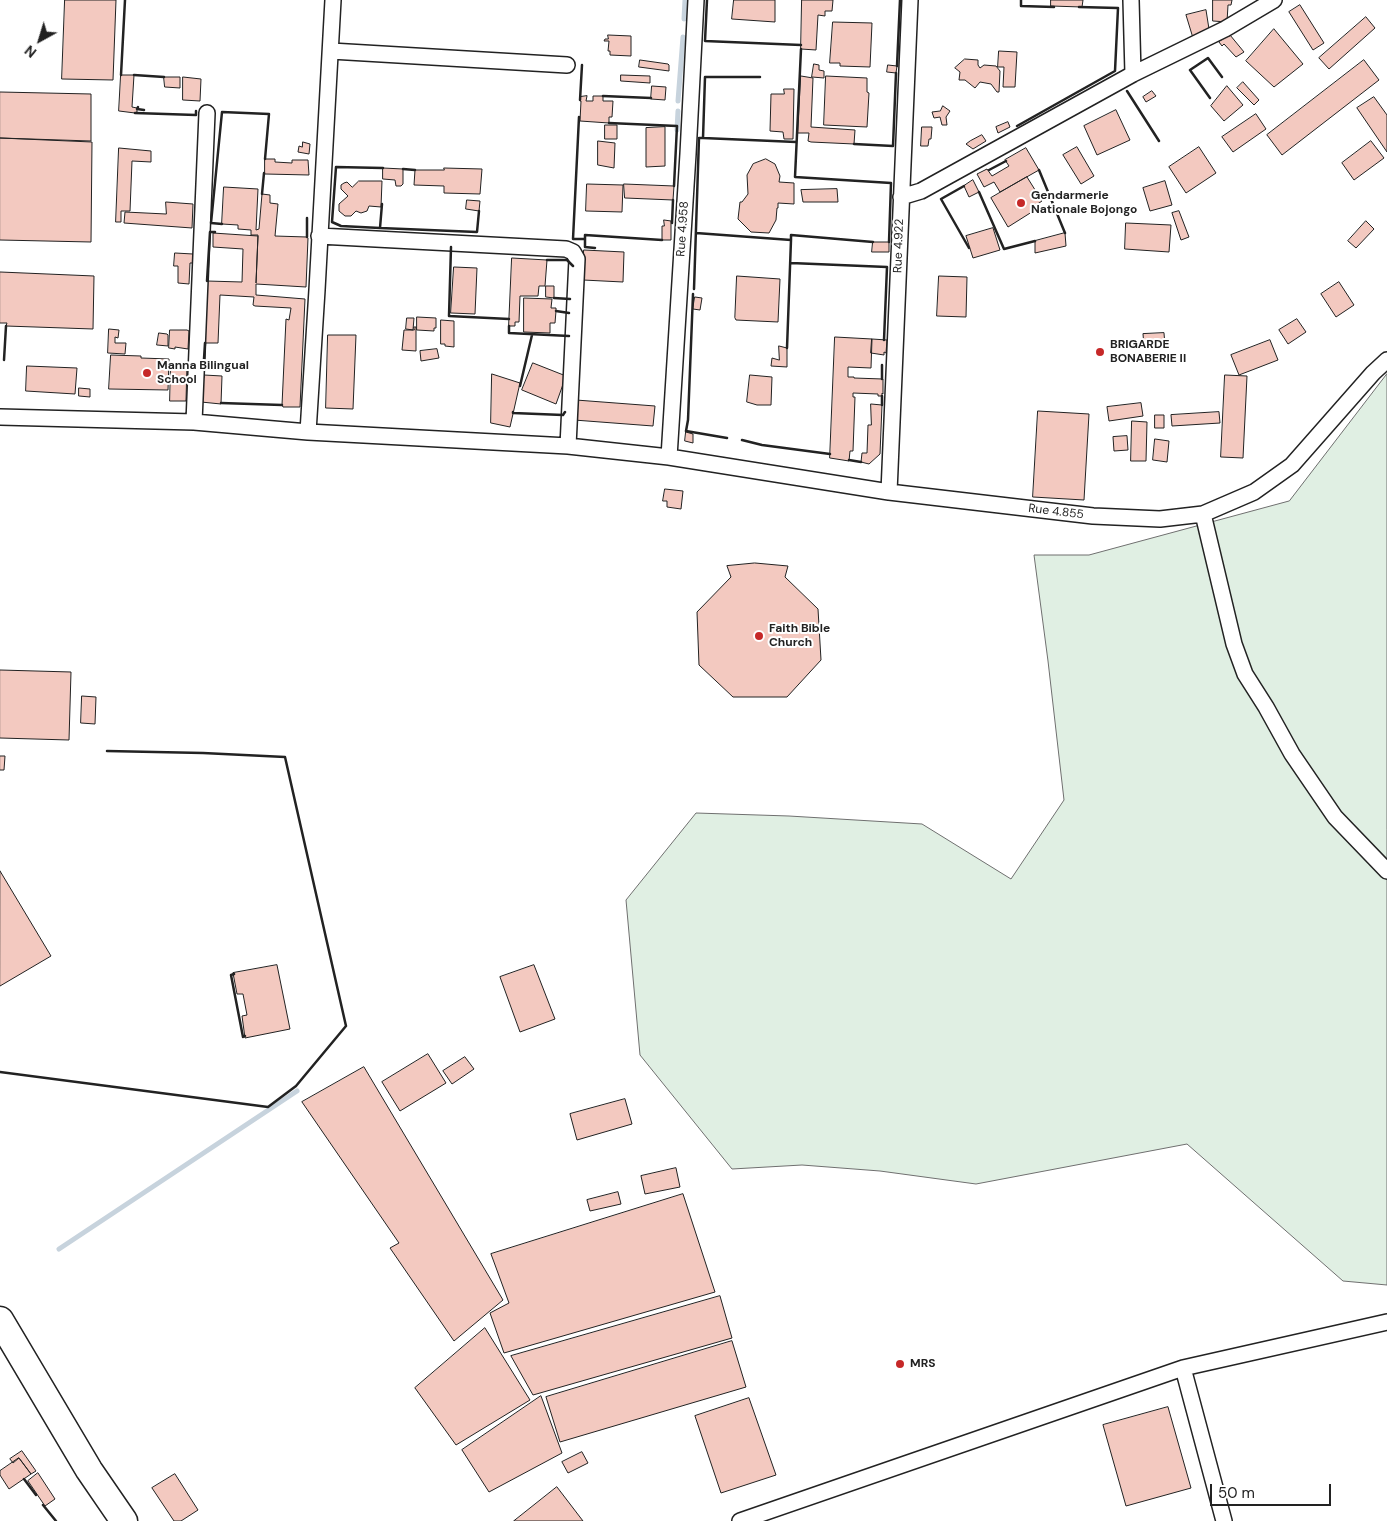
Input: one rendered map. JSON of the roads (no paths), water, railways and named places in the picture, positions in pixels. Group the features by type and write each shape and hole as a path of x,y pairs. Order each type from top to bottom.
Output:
{"highway":[{"path":"0,1320 89,1470 124,1521"}],"street":[{"path":"308,432 333,0"},
{"name":"Rue 4.958","path":"669,457 696,0"},
{"name":"Rue 4.922","path":"889,492 910,0"},
{"path":"1131,0 1133,74"},
{"path":"901,197 930,186 1133,74 1225,29 1274,0"},
{"path":"331,51 567,65"},
{"path":"194,422 207,113"},
{"path":"319,236 566,249 573,252 577,259 568,446"},
{"name":"Rue 4.855","path":"0,417 194,422 308,432 568,446 669,457 889,492 1093,516 1160,519 1203,514 1254,492 1292,465 1373,373 1387,360"},
{"path":"1203,514 1234,644 1245,674 1292,754 1335,817 1387,871"},
{"path":"740,1521 1183,1368 1387,1322"},
{"path":"1183,1368 1224,1521"}],"waterway":[{"path":"684,19 685,0"},
{"path":"678,101 683,37"},
{"path":"677,130 678,111"},
{"path":"59,1249 297,1091"}],"place":[{"name":"Gendarmerie Nationale Bojongo","path":"1021,203"},
{"name":"BRIGARDE BONABERIE II","path":"1100,352"},
{"name":"Manna Bilingual School","path":"147,373"},
{"name":"Faith Bible Church","path":"759,636"},
{"name":"MRS","path":"900,1364"}]}
